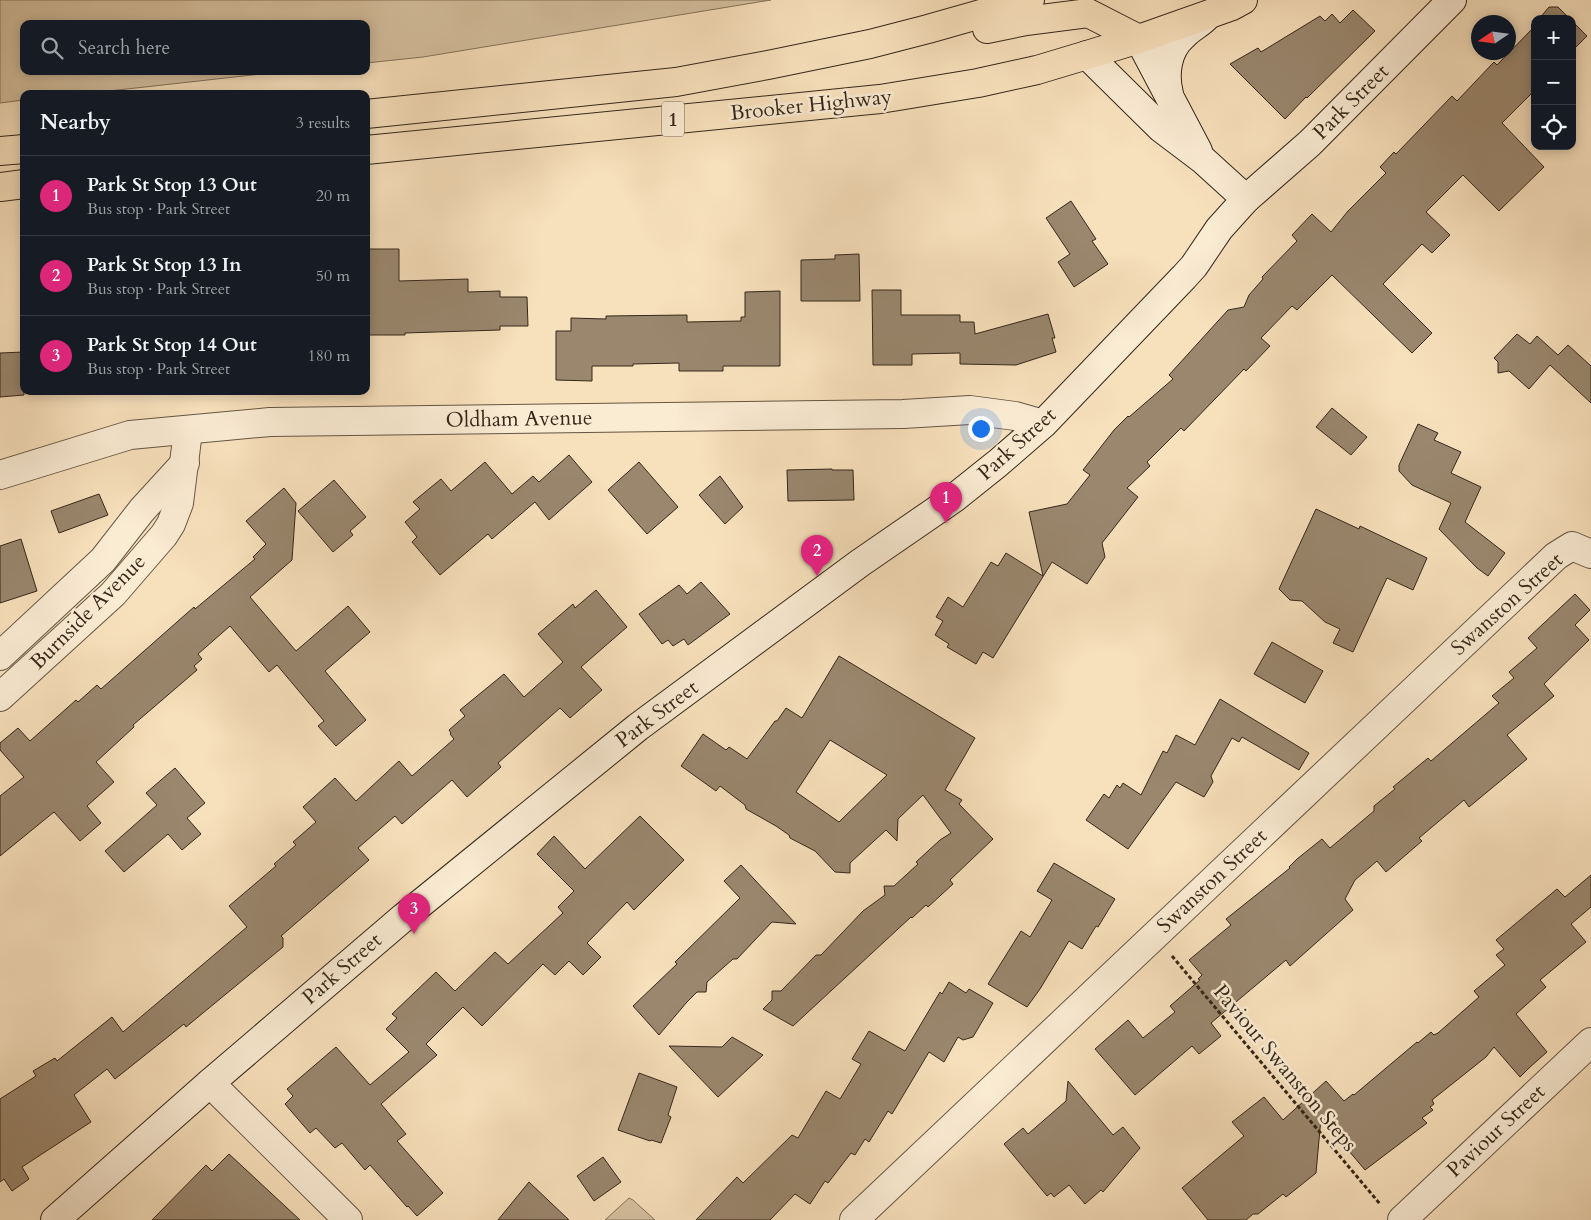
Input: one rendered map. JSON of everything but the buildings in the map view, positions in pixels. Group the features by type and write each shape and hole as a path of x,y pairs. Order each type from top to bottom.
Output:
{"highway":[{"name":"Brooker Highway","path":"370,114 676,82 768,65 928,29 1030,0"},
{"name":"Brooker Highway","path":"370,150 880,99 1036,70 1138,39 1232,6 1242,0"},
{"path":"928,29 970,32 1026,21 1088,13 1138,39"},
{"path":"0,151 20,149"},
{"path":"0,187 20,184"}],"street":[{"name":"Park Street","path":"54,1220 404,917 638,727 860,563 953,499 1043,424 1194,266 1219,229 1246,199 1310,143 1452,0"},
{"path":"1171,103 1167,82 1170,53 1181,37 1210,14"},
{"path":"1138,39 1202,158"},
{"path":"1087,55 1161,128 1202,158 1246,199"},
{"name":"Oldham Avenue","path":"0,475 130,436 270,422 903,414 970,410 1015,416 1043,424"},
{"name":"Burnside Avenue","path":"0,698 113,594 164,534 177,510 188,431"},
{"name":"Burnside Avenue","path":"0,656 103,560 142,510 185,463"},
{"name":"Swanston Street","path":"854,1220 1556,556 1582,550"},
{"name":"Paviour Street","path":"1391,1212 1591,1042"},
{"path":"210,1083 348,1220"}],"path":[{"name":"Paviour Swanston Steps","path":"1155,936 1391,1212"}],"shaded area":[{"path":"0,0 771,0 423,57 370,63 370,20 20,20 20,75 252,75 118,90 20,90 20,100 0,103"},
{"path":"629,1198 633,1200 655,1220 605,1220"}],"place":[{"name":"Park St Stop 13 Out","path":"946,523"},
{"name":"Park St Stop 13 In","path":"817,576"},
{"name":"Park St Stop 14 Out","path":"414,934"}]}
